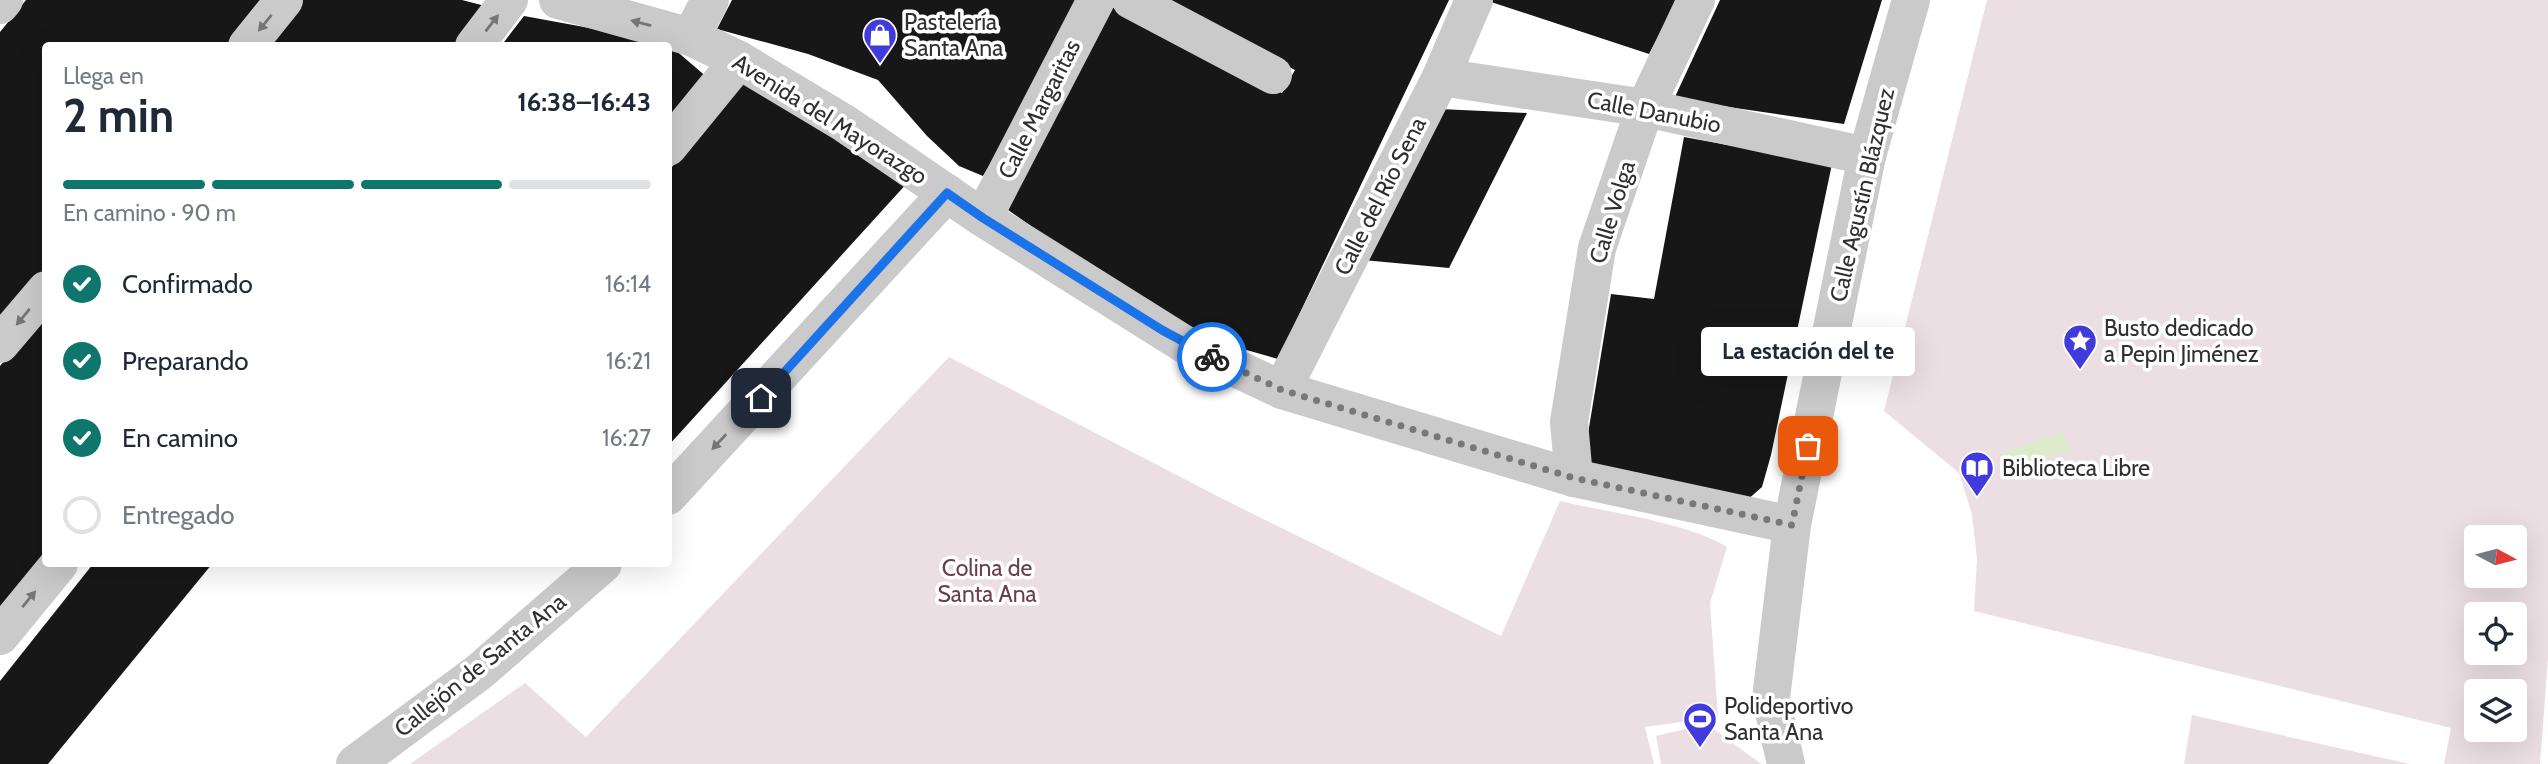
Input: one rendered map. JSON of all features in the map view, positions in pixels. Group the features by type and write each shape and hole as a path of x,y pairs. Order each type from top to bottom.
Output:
{"street":[{"path":"0,5 4,0"},
{"path":"250,42 284,0"},
{"path":"477,42 509,0"},
{"name":"Avenida del Mayorazgo","path":"558,0 691,37 739,60 844,123 983,218 1184,344 1282,390 1574,478 1792,525"},
{"path":"691,37 710,0"},
{"name":"Calle Margaritas","path":"983,218 1096,0"},
{"path":"1131,0 1273,75"},
{"name":"Calle del Río Sena","path":"1282,390 1441,78 1474,0"},
{"name":"Calle Volga","path":"1574,478 1569,422 1597,248 1645,108 1696,0"},
{"name":"Calle Agustín Blázquez","path":"1786,764 1771,698 1792,525 1867,156 1912,0"},
{"path":"672,142 739,60"},
{"name":"Calle Danubio","path":"1441,78 1645,108 1867,156"},
{"path":"672,492 947,193"},
{"path":"0,345 42,295"},
{"path":"0,636 57,567"},
{"name":"Callejón de Santa Ana","path":"355,764 479,672 600,567"}],"green space":[{"path":"1987,0 2548,0 2548,658 2540,764 2444,764 2451,728 1974,611 1977,559 1972,514 1959,473 1884,411"},
{"name":"Colina de Santa Ana","path":"949,357 1223,499 1501,636 1560,501 1647,519 1711,539 1727,547 1710,603 1718,717 1645,727 1654,764 410,764 525,683 586,737"},
{"path":"2192,715 2410,764 2184,764"},
{"name":"Polideportivo Santa Ana","path":"1707,724 1761,764 1661,764 1656,736"}],"shaded area":[{"path":"2063,432 2069,450 2008,469 2002,453"}],"building":[{"path":"26,0 270,0 236,42 42,42 42,276 0,325 0,32"},
{"path":"297,0 462,0 493,8 467,42 264,42"},
{"path":"732,0 1087,0 983,176 959,166 927,136 878,80 808,54 717,29"},
{"path":"1157,0 1449,0 1278,359 1180,331 1001,205 1110,6 1282,93 1295,70"},
{"path":"1485,0 1677,0 1649,54"},
{"path":"1720,0 1882,0 1844,124 1674,99"},
{"path":"524,16 666,42 504,42"},
{"path":"672,47 709,79 672,124"},
{"path":"745,73 909,181 672,442 672,167"},
{"path":"1440,109 1527,113 1449,268 1363,260"},
{"path":"1684,137 1832,164 1771,455 1762,487 1746,501 1583,464 1611,294 1654,299"},
{"path":"42,314 44,567 0,625 0,366"},
{"path":"91,567 210,567 48,764 0,764 0,681"}],"way so far":[{"path":"1212,357 1282,390 1574,478 1792,525 1808,446"}],"place":[{"name":"Pastelería Santa Ana","path":"880,65"},
{"name":"Busto dedicado a Pepin Jiménez","path":"2080,371"},
{"name":"La estación del te","path":"1808,446"},
{"name":"Biblioteca Libre","path":"1977,498"},
{"name":"Polideportivo Santa Ana","path":"1700,749"}],"route":[{"path":"761,398 947,193 1184,344 1212,357"}]}
